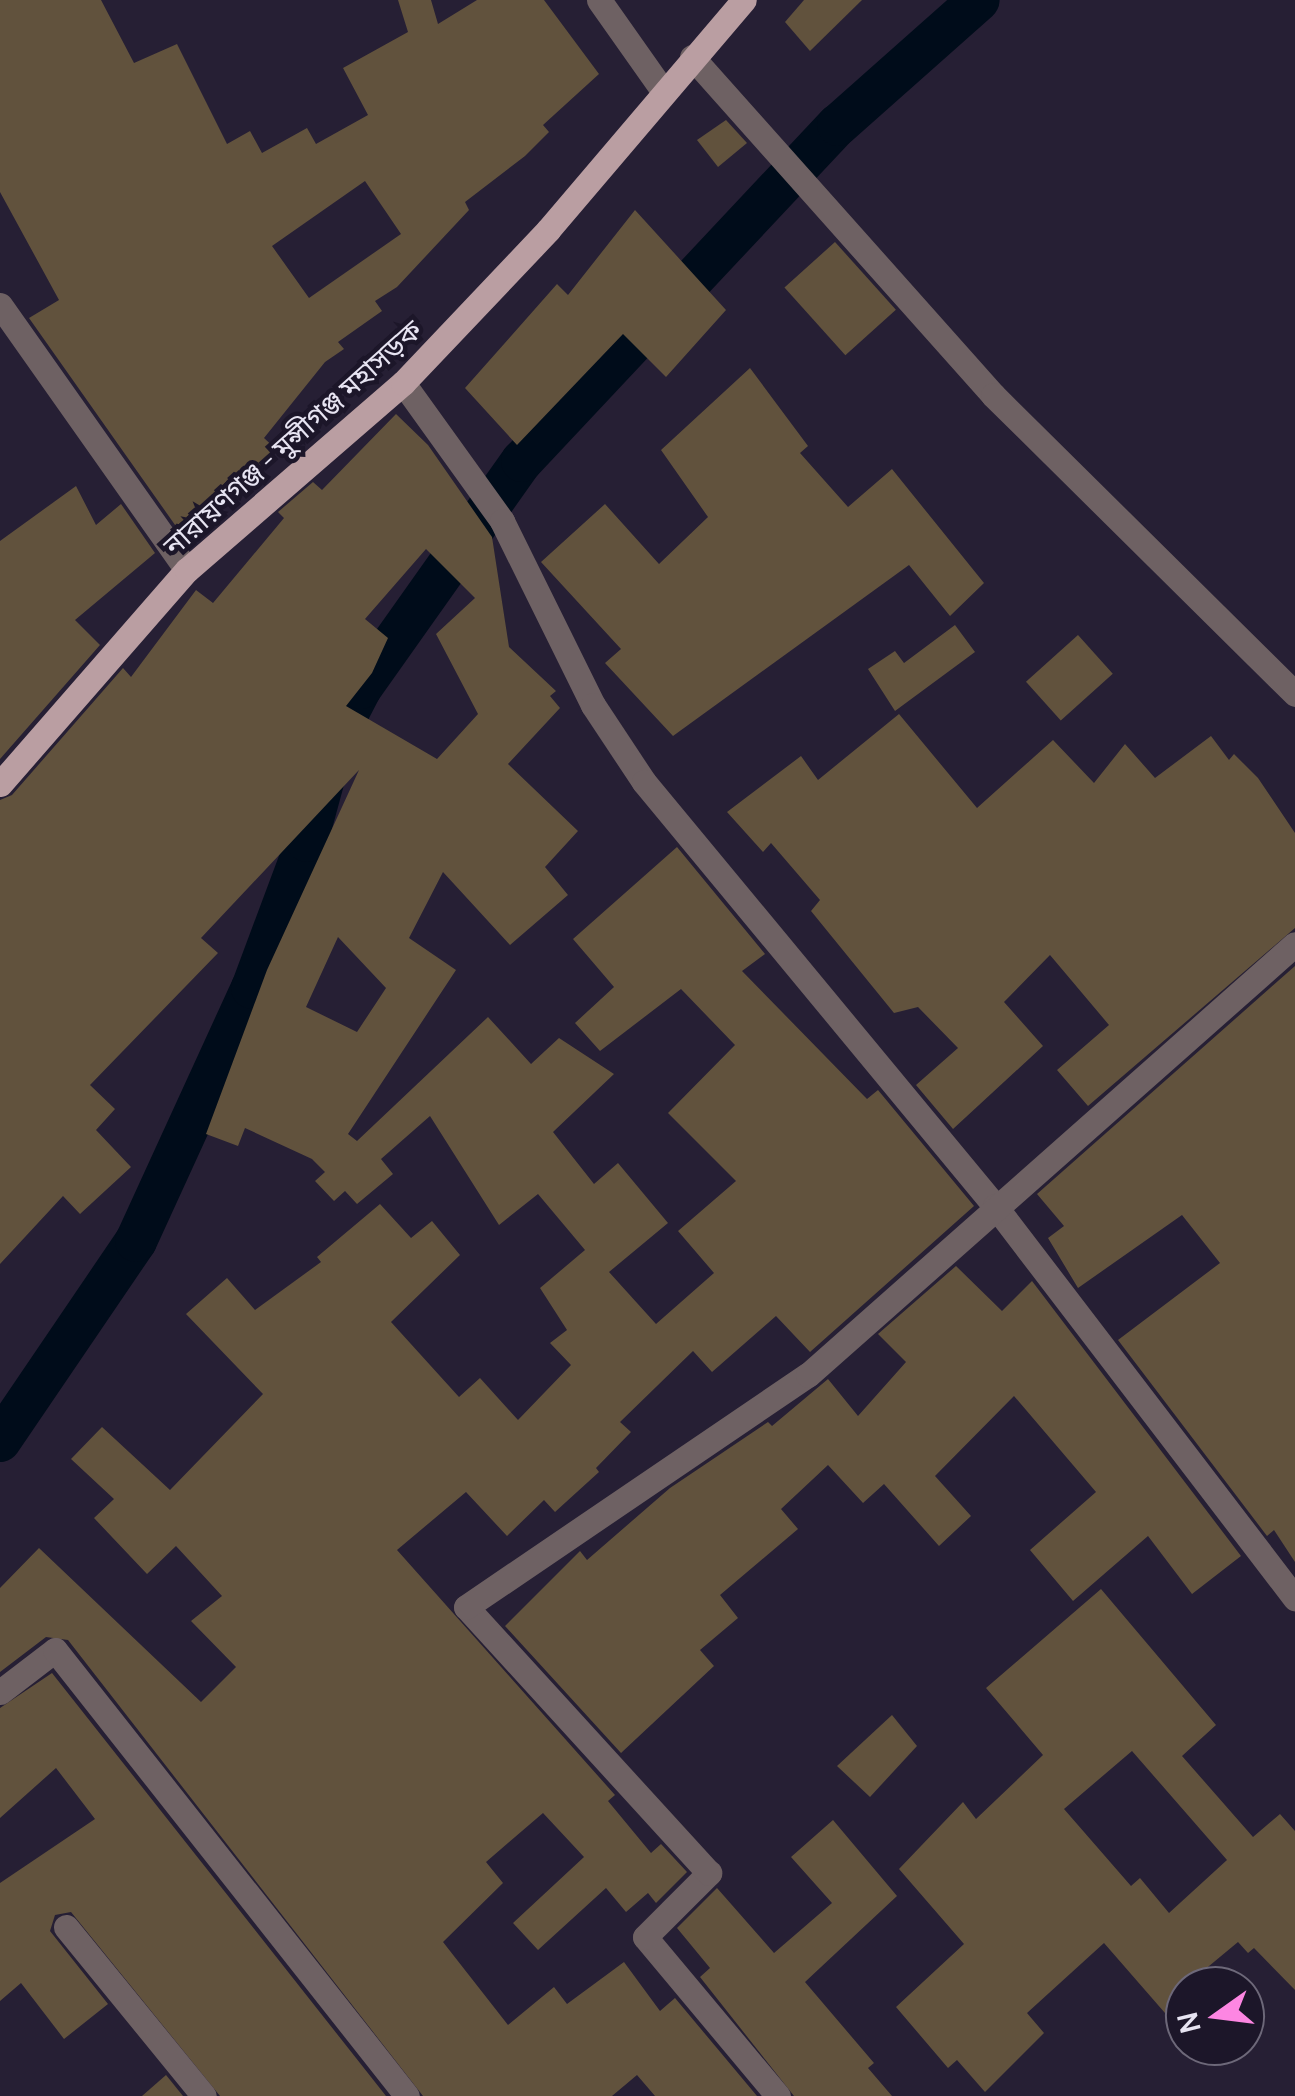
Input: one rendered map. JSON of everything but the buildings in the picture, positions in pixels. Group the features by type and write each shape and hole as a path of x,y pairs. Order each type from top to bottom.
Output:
{"main road":[{"name":"নারায়ণগঞ্জ - মুন্সীগঞ্জ মহাসড়ক","path":"0,784 187,570 404,384 548,230 744,0"}],"street":[{"path":"599,0 664,92"},
{"path":"692,58 853,246 993,395 1295,694"},
{"path":"0,305 187,570"},
{"path":"404,384 502,521 593,706 644,782 995,1206 1295,1599"},
{"path":"778,2096 645,1936 709,1872 466,1607 808,1374 1295,944"},
{"path":"0,1692 55,1650 407,2096"},
{"path":"66,1928 204,2096"}],"waterway":[{"path":"0,1441 136,1241 252,988 307,841 335,738 361,688 522,461 838,125 979,0"}]}
